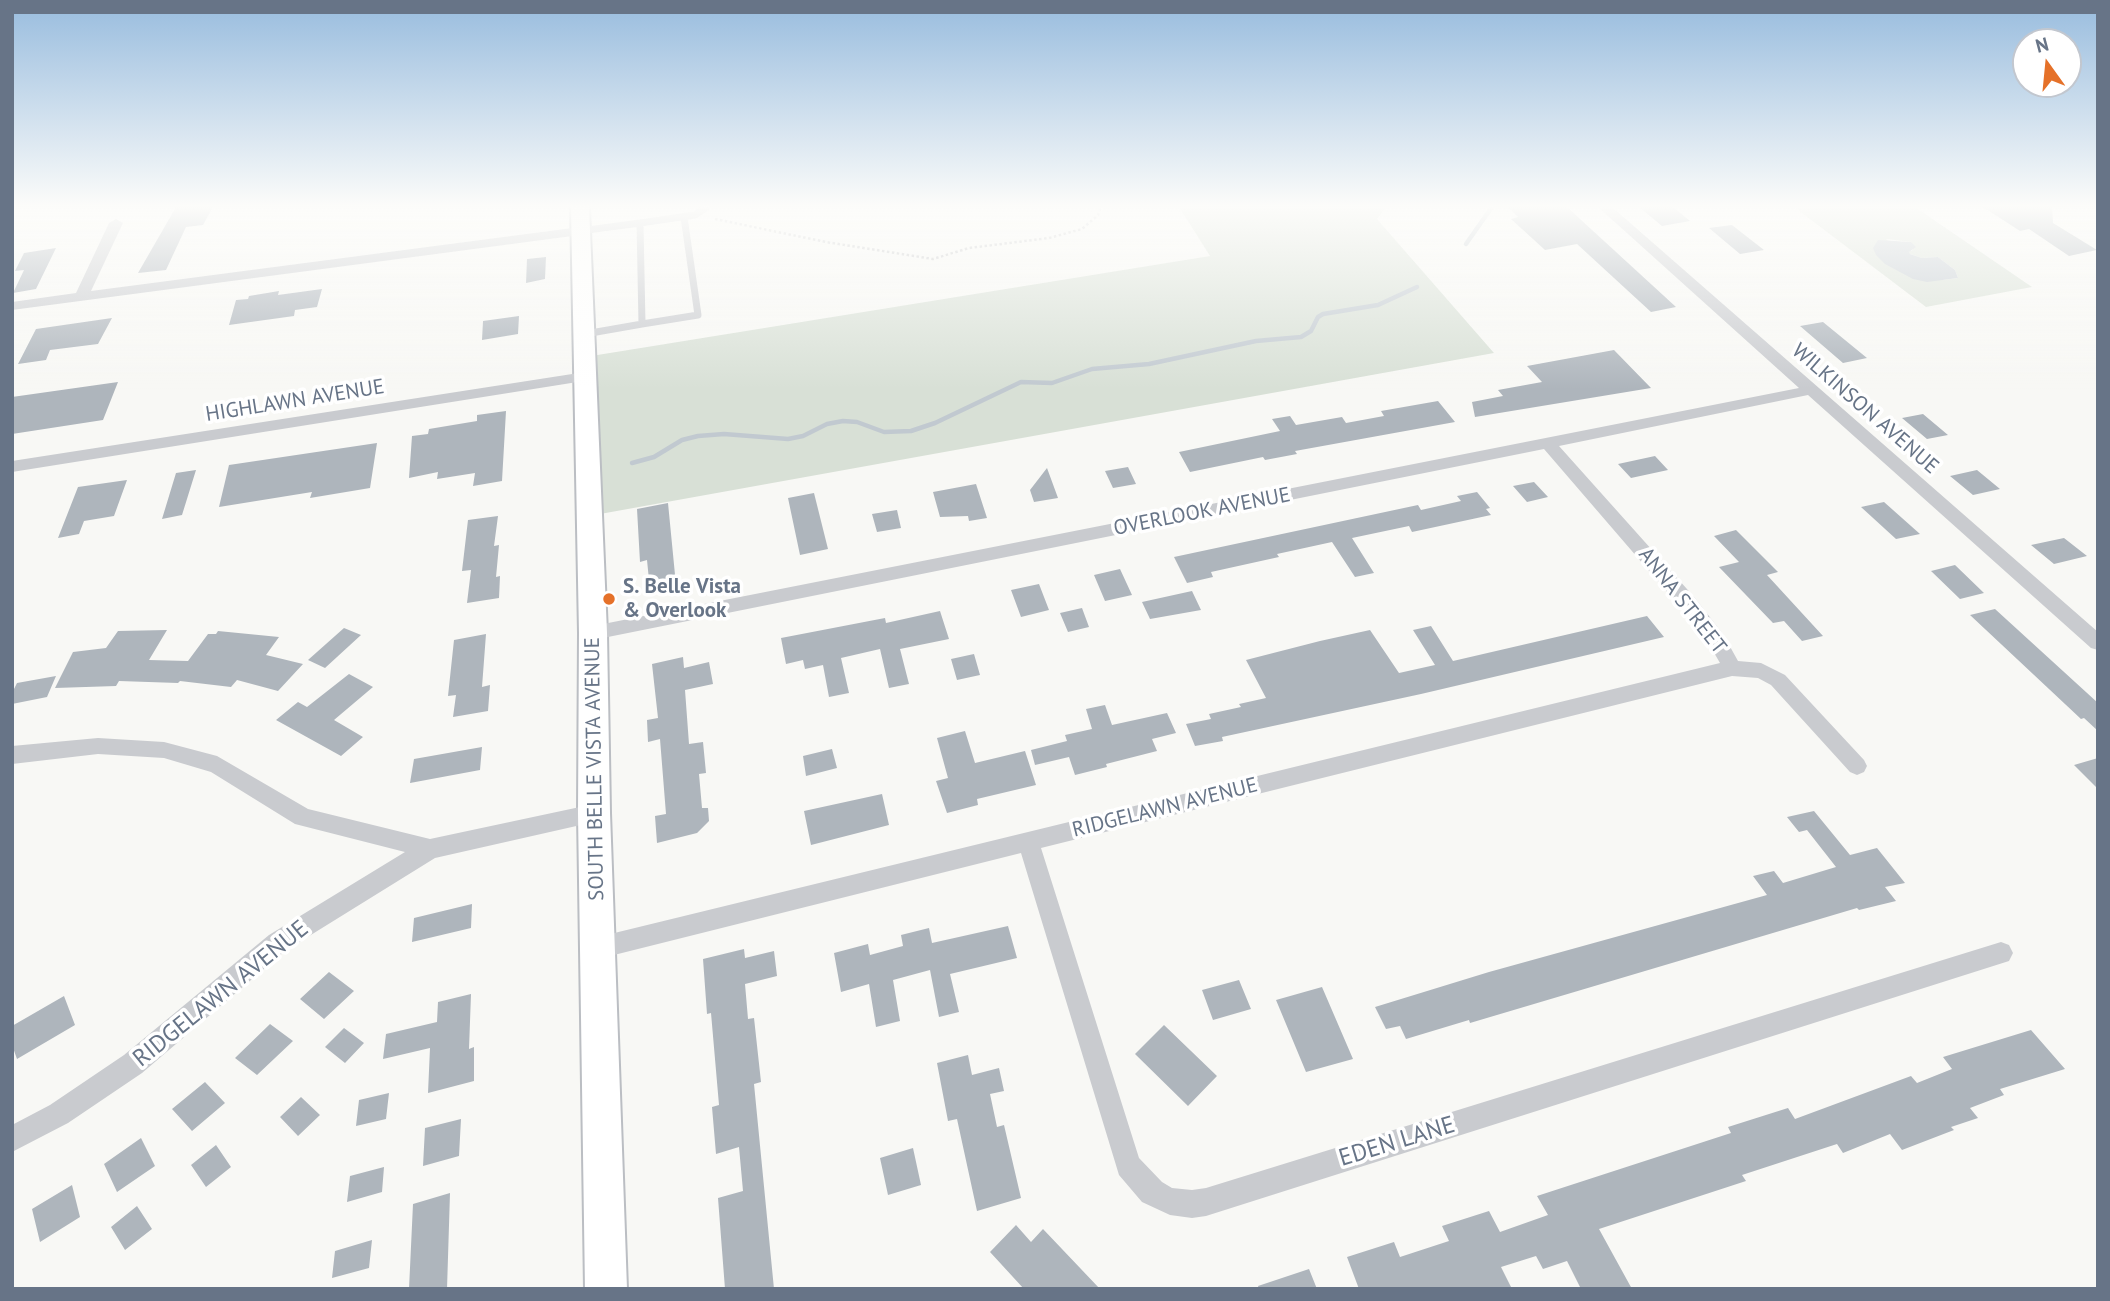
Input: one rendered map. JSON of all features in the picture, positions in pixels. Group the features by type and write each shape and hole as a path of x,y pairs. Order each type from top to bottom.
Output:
{"street":[{"path":"82,295 95,268"},
{"path":"12,306 261,268"},
{"name":"SOUTH BELLE VISTA AVENUE","path":"582,268 593,633 594,813 606,1289"},
{"name":"WILKINSON AVENUE","path":"1673,268 2098,643"},
{"name":"HIGHLAWN AVENUE","path":"12,467 585,377"},
{"name":"OVERLOOK AVENUE","path":"593,633 1811,390"},
{"name":"ANNA STREET","path":"1548,443 1688,603 1716,639 1732,668 1761,671 1778,680 1857,766"},
{"name":"RIDGELAWN AVENUE","path":"598,948 1732,668"},
{"path":"12,755 69,747 164,750 217,765 303,817 430,849"},
{"name":"RIDGELAWN AVENUE","path":"12,1139 87,1097 133,1064 277,943 430,849 594,813"},
{"name":"EDEN LANE","path":"1028,841 1121,1149 1128,1166 1152,1192 1170,1201 1206,1202 2001,953"}],"lane":[{"path":"641,268 642,324"},
{"path":"585,334 698,315 691,268"}],"shaded area":[{"path":"1138,268 1420,268 1494,353 589,516 585,357"},
{"path":"1874,268 1926,268 1943,280 1958,278 1952,268 2004,268 2032,287 1926,307"},
{"path":"1892,268 1952,268 1958,278 1927,282 1913,279"}],"building":[{"path":"17,268 46,268 36,289 13,293 24,270 15,271"},
{"path":"141,268 167,268 166,270 138,273"},
{"path":"527,268 546,268 545,279 526,283"},
{"path":"1603,268 1633,268 1676,307 1651,312"},
{"path":"322,289 317,307 295,310 294,316 229,325 236,300 279,291 278,295"},
{"path":"519,316 518,334 482,340 483,321"},
{"path":"112,318 98,344 50,350 46,360 18,364 36,329"},
{"path":"1823,322 1867,358 1843,363 1800,326"},
{"path":"1614,350 1651,388 1475,417 1472,402 1503,396 1498,390 1542,382 1527,366"},
{"path":"118,382 103,420 12,434 12,397"},
{"path":"1438,401 1455,422 1295,451 1297,454 1265,460 1263,457 1190,472 1179,452 1280,431 1272,419 1290,416 1296,425 1342,417 1346,423 1384,416 1381,411"},
{"path":"506,411 502,481 473,486 475,473 437,479 438,472 409,478 412,436 428,434 429,429 477,421 477,415"},
{"path":"1923,414 1948,435 1927,439 1902,418"},
{"path":"377,443 370,488 310,498 312,492 219,507 229,465"},
{"path":"1655,456 1668,470 1631,478 1618,464"},
{"path":"1128,467 1136,484 1113,488 1105,471"},
{"path":"1047,468 1058,498 1034,502 1030,490"},
{"path":"196,470 182,515 162,519 176,473"},
{"path":"1977,470 2000,489 1973,495 1950,476"},
{"path":"127,480 114,516 84,521 79,534 58,538 78,487"},
{"path":"1534,482 1548,497 1527,502 1513,486"},
{"path":"976,484 987,518 969,521 968,516 940,517 933,492"},
{"path":"1477,492 1490,508 1486,509 1491,515 1412,532 1409,526 1352,538 1374,573 1355,577 1332,542 1211,572 1213,577 1187,583 1174,557 1418,505 1421,510 1461,501 1457,496"},
{"path":"814,493 828,549 800,555 788,498"},
{"path":"1884,502 1920,534 1896,539 1861,507"},
{"path":"668,503 676,585 650,590 647,560 640,562 637,509"},
{"path":"897,510 901,528 877,532 872,514"},
{"path":"498,516 494,546 499,545 496,577 500,576 499,598 467,603 471,570 462,571 468,520"},
{"path":"1736,530 1778,572 1767,575 1823,636 1802,641 1784,621 1773,623 1719,567 1739,562 1714,536"},
{"path":"2064,538 2087,556 2054,564 2031,545"},
{"path":"1955,565 1984,593 1960,599 1931,571"},
{"path":"1120,569 1132,595 1105,601 1094,575"},
{"path":"1039,584 1049,610 1021,617 1011,590"},
{"path":"1192,591 1201,610 1150,619 1142,602"},
{"path":"1082,608 1089,627 1068,632 1060,613"},
{"path":"1995,609 2098,703 2098,731 2084,718 2081,719 1970,615"},
{"path":"940,611 949,639 900,649 909,684 889,688 880,649 841,658 849,693 829,697 823,665 805,669 803,660 786,664 781,638 885,618 886,623"},
{"path":"1647,616 1664,637 1222,737 1223,741 1195,746 1186,724 1211,719 1209,714 1266,698 1246,660 1320,641 1370,630 1399,673 1435,665 1413,630 1431,626 1453,661"},
{"path":"344,628 361,635 325,668 308,660"},
{"path":"167,630 149,660 188,661 208,634 216,634 218,631 279,637 266,655 303,664 278,691 237,680 231,687 180,681 119,681 116,686 55,688 73,652 106,648 118,631"},
{"path":"486,634 482,687 490,685 488,711 453,717 456,695 448,696 454,640"},
{"path":"974,654 980,675 957,680 951,659"},
{"path":"683,657 684,668 709,662 713,684 685,690 689,744 703,742 706,773 699,774 702,808 708,808 709,821 697,833 657,843 655,816 666,814 660,739 648,742 647,720 658,718 652,664"},
{"path":"349,674 373,687 334,720 363,737 341,756 276,720 298,702 307,707"},
{"path":"56,676 47,697 12,704 12,693 17,683"},
{"path":"1105,705 1112,725 1167,713 1176,733 1152,739 1157,751 1075,775 1069,757 1035,765 1031,750 1067,741 1065,735 1092,729 1086,709"},
{"path":"965,731 975,763 1025,751 1036,785 977,799 978,805 947,813 936,781 948,778 937,738"},
{"path":"482,747 480,770 410,783 414,759"},
{"path":"832,749 837,768 806,776 803,756"},
{"path":"2098,758 2098,789 2074,765"},
{"path":"882,794 889,825 811,845 804,811"},
{"path":"1814,811 1850,855 1877,848 1905,883 1885,887 1896,901 1859,910 1857,908 1470,1023 1469,1020 1406,1039 1400,1026 1386,1029 1375,1007 1489,972 1767,895 1753,876 1774,871 1783,883 1836,867 1807,830 1799,832 1787,817"},
{"path":"472,904 471,928 412,942 414,918"},
{"path":"1008,926 1017,958 950,974 959,1012 939,1017 930,970 893,980 900,1021 876,1027 869,984 841,992 834,953 868,944 870,955 903,946 901,935 929,928 932,943"},
{"path":"744,949 745,958 774,951 777,976 745,984 748,1019 754,1018 761,1082 754,1084 774,1289 725,1289 718,1198 743,1191 739,1147 716,1154 712,1107 719,1105 703,959"},
{"path":"329,972 354,991 324,1019 300,999"},
{"path":"1239,980 1251,1009 1213,1020 1202,990"},
{"path":"1322,987 1353,1059 1306,1072 1276,1000"},
{"path":"471,994 469,1049 474,1047 474,1081 428,1093 430,1048 383,1059 386,1034 437,1022 438,1002"},
{"path":"64,996 75,1025 17,1059 12,1045 12,1026"},
{"path":"270,1024 293,1041 257,1075 235,1058"},
{"path":"1164,1025 1217,1076 1188,1106 1135,1054"},
{"path":"344,1028 364,1043 345,1063 325,1047"},
{"path":"2031,1030 2065,1069 2000,1089 2004,1095 1970,1108 1978,1118 1951,1127 1954,1130 1902,1150 1890,1134 1843,1153 1837,1144 1742,1175 1746,1181 1599,1229 1632,1289 1581,1289 1567,1261 1543,1269 1536,1256 1501,1267 1512,1289 1359,1289 1347,1257 1394,1242 1400,1257 1449,1241 1442,1226 1489,1211 1500,1232 1548,1215 1537,1196 1731,1133 1728,1127 1788,1108 1795,1119 1911,1076 1917,1083 1952,1069 1943,1057"},
{"path":"968,1055 972,1075 999,1068 1004,1091 990,1094 997,1127 1004,1125 1021,1198 977,1211 957,1119 948,1121 937,1063"},
{"path":"205,1082 225,1103 192,1131 172,1109"},
{"path":"389,1093 386,1119 356,1126 359,1100"},
{"path":"301,1097 320,1115 298,1136 280,1117"},
{"path":"461,1119 459,1156 423,1166 425,1128"},
{"path":"141,1138 155,1166 117,1192 104,1164"},
{"path":"216,1145 231,1167 206,1187 191,1165"},
{"path":"913,1148 921,1185 888,1195 880,1158"},
{"path":"384,1167 382,1192 347,1202 350,1176"},
{"path":"72,1185 80,1217 40,1242 32,1209"},
{"path":"450,1193 447,1289 409,1289 413,1204"},
{"path":"137,1206 152,1229 125,1250 111,1227"},
{"path":"1016,1225 1031,1242 1043,1229 1100,1289 1024,1289 990,1252"},
{"path":"372,1240 369,1268 332,1278 335,1251"},
{"path":"1309,1269 1317,1289 1259,1289 1258,1286"}],"waterway":[{"path":"632,463 654,457 682,440 698,436 724,434 788,439 803,436 827,424 843,421 857,422 884,432 911,431 935,423 1021,382 1052,383 1092,369 1149,364 1256,341 1301,337 1311,331 1318,317 1323,314 1378,305 1417,287"}],"place":[{"name":"S. Belle Vista & Overlook","path":"609,599"}]}
